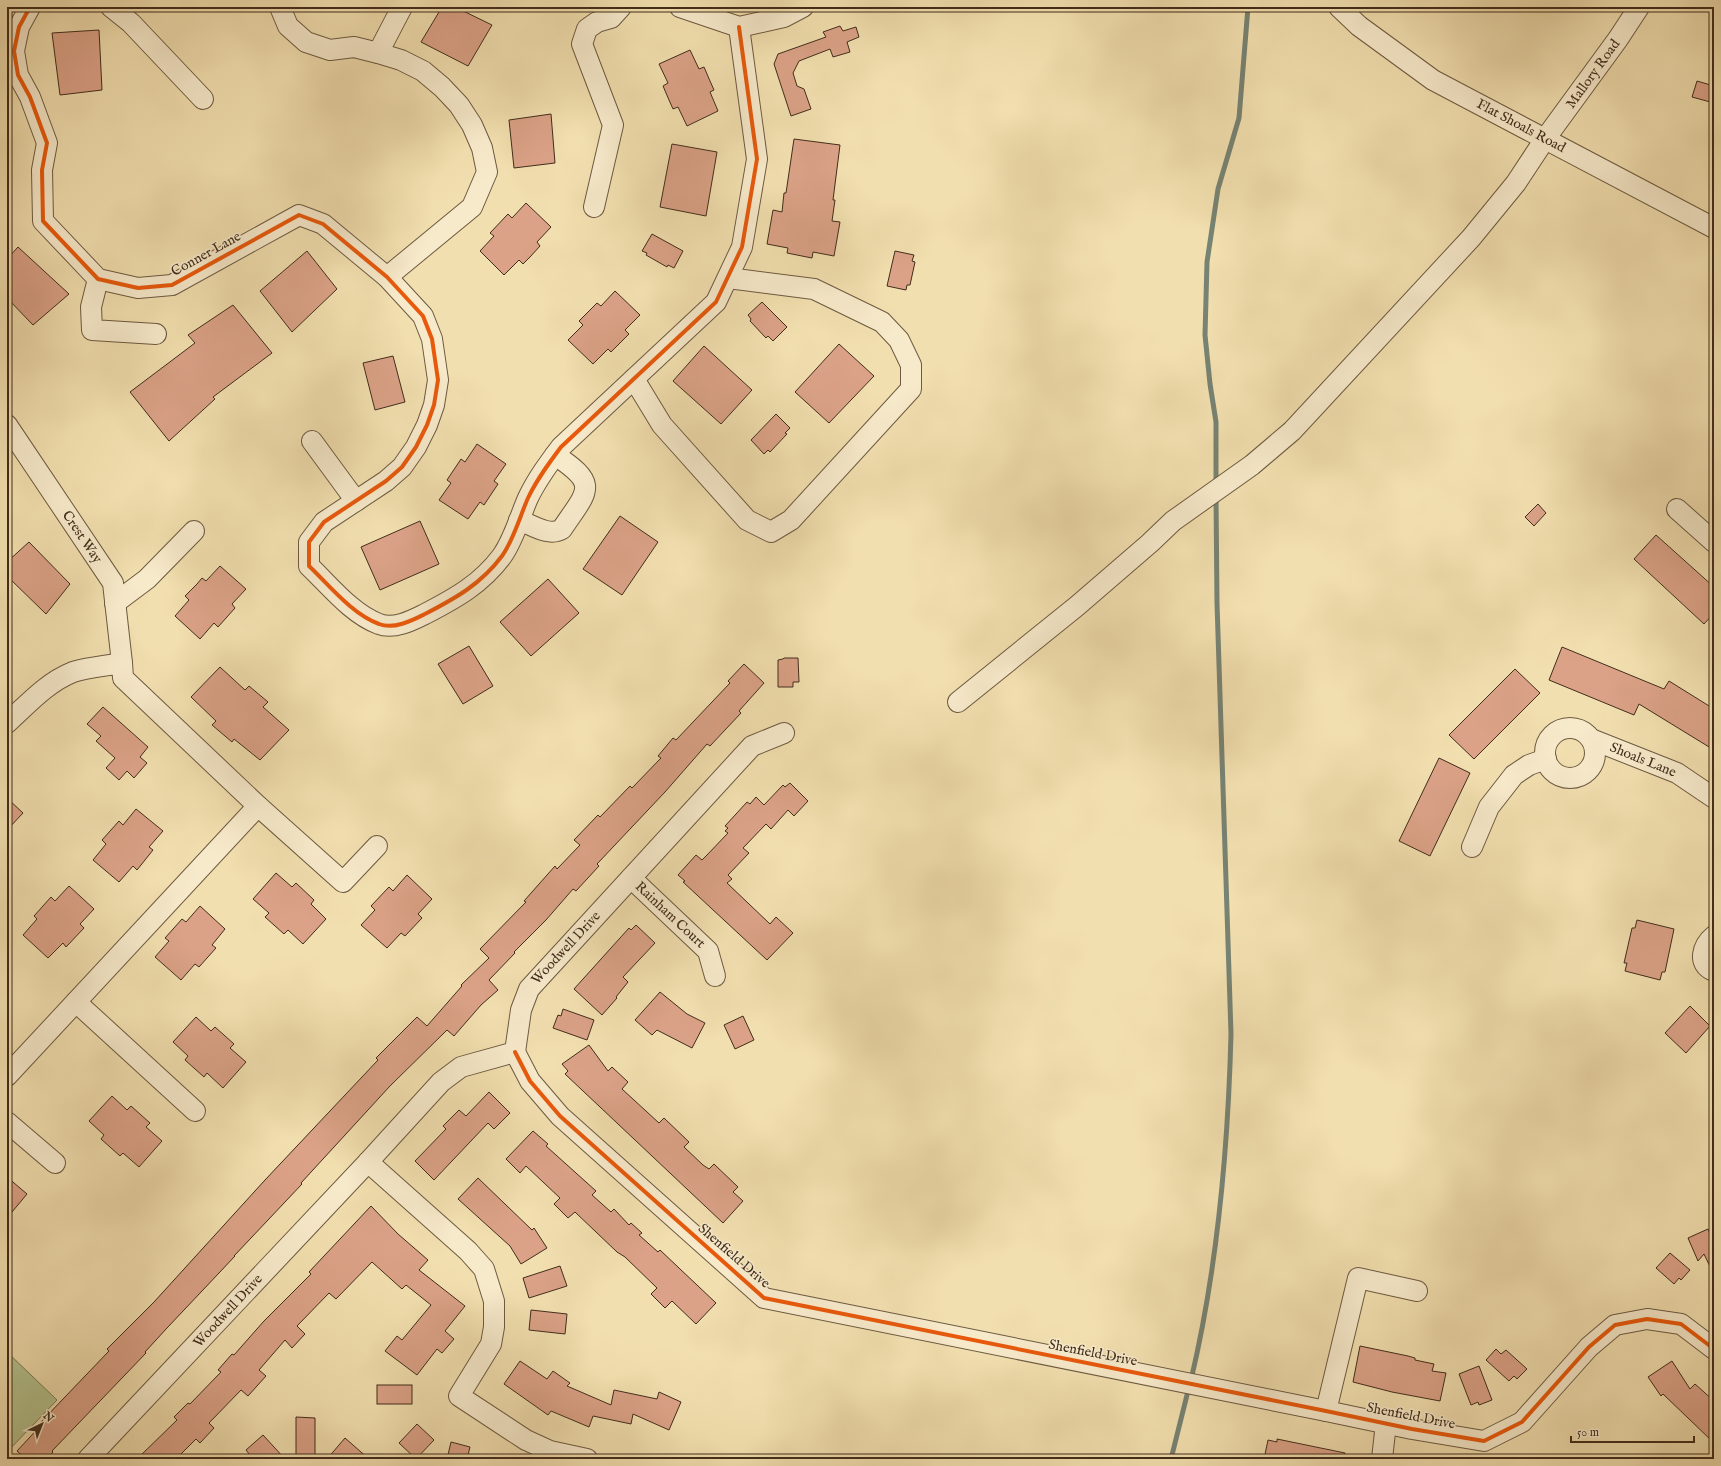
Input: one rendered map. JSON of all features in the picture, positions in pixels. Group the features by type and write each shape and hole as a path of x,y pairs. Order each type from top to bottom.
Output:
{"street":[{"path":"30,7 19,27 14,51 18,76 30,97 47,143 42,170 43,221 98,279 91,307 92,330 156,334"},
{"path":"112,7 131,23 203,99"},
{"path":"280,7 288,26 306,42 330,50 354,47 378,53 402,60 423,72 442,87 459,105 472,125 482,148 487,172 472,207 387,277"},
{"path":"378,53 402,7"},
{"path":"594,207 613,125 582,44 587,29 597,22 612,18 621,7"},
{"path":"680,7 716,13 739,27 784,17 803,7"},
{"name":"Flat Shoals Road","path":"1339,7 1359,26 1433,80 1714,228"},
{"name":"Mallory Road","path":"958,702 1077,606 1150,543 1173,521 1252,465 1292,431 1471,238 1516,183 1545,139 1618,39 1639,7"},
{"name":"Conner Lane","path":"98,279 138,288 172,285 299,215 323,224 387,277 423,316 432,339 438,380 430,419 416,447 402,467 386,481 324,522 309,542 309,566 365,617 380,625 394,626 415,619 457,598 478,582 503,555 543,471 555,455 579,429 716,302 742,247 757,159 739,27"},
{"path":"634,379 662,425 683,449 747,520 771,532 791,520 911,389 911,365 899,340 882,322 814,289 728,278"},
{"name":"Crest Way","path":"7,425 113,583 123,678 258,806 343,882 377,846"},
{"path":"312,441 356,502"},
{"path":"519,520 545,531 557,532 562,529 586,493 585,484 581,475 573,467 555,455"},
{"path":"1677,509 1714,542"},
{"path":"115,603 147,579 194,531"},
{"path":"7,723 32,698 51,683 74,672 122,662"},
{"name":"Shoals Lane","path":"1568,728 1577,729 1585,733 1595,746 1594,759 1589,770 1576,778 1560,776 1549,766 1546,759 1545,750 1548,742 1553,735 1560,730 1568,728"},
{"name":"Woodwell Drive","path":"88,1459 368,1162 441,1082 461,1067 515,1052 521,1010 529,989 752,746 784,733"},
{"name":"Shoals Lane","path":"1591,739 1677,772 1714,798"},
{"path":"1472,847 1489,807 1514,775 1529,765 1546,759"},
{"path":"7,1076 258,806"},
{"name":"Rainham Court","path":"631,878 708,951 715,976"},
{"path":"1714,936 1708,940 1703,952 1703,959 1709,969 1714,971"},
{"path":"76,1002 195,1111"},
{"name":"Shenfield Drive","path":"515,1052 530,1081 560,1116 764,1298 1326,1410 1412,1429 1484,1441 1522,1422 1589,1347 1614,1325 1647,1319 1681,1324 1714,1349"},
{"path":"7,1122 55,1163"},
{"path":"368,1162 468,1251 484,1269 494,1301 494,1327 491,1344 459,1396 526,1440 550,1451 587,1459"},
{"path":"1326,1410 1358,1278 1417,1291"},
{"path":"1382,1459 1386,1423"}],"green space":[{"path":"7,1352 57,1400 7,1452"}],"building":[{"path":"442,7 455,7 492,25 468,66 421,42"},
{"path":"840,26 843,31 856,27 859,37 847,42 850,52 833,57 830,49 799,61 793,73 797,86 804,89 811,109 791,116 774,64 778,54 826,37 823,32"},
{"path":"99,30 102,90 60,95 52,33"},
{"path":"690,50 699,69 704,67 714,90 710,92 718,111 687,126 678,107 673,109 663,86 668,83 659,64"},
{"path":"1697,81 1714,86 1714,103 1692,97"},
{"path":"551,114 555,163 514,168 509,120"},
{"path":"794,139 840,145 833,200 835,200 832,221 840,222 834,256 813,252 812,258 787,253 788,248 767,244 773,210 782,212"},
{"path":"672,144 717,152 706,216 660,207"},
{"path":"526,203 551,227 537,242 540,246 530,257 523,264 519,260 504,275 480,251 494,236 490,233 508,214 512,218"},
{"path":"652,234 683,251 674,268 668,265 667,267 646,255 647,253 642,251"},
{"path":"18,247 69,294 33,325 7,298 7,259"},
{"path":"307,251 337,289 292,332 260,291"},
{"path":"895,251 914,255 912,261 915,262 910,285 907,285 906,290 887,286"},
{"path":"615,291 640,315 625,330 629,334 611,352 608,349 593,364 568,340 583,325 579,321 597,303 601,306"},
{"path":"762,302 787,327 773,341 768,336 766,338 750,321 751,319 748,315"},
{"path":"233,305 272,353 213,397 215,399 169,441 130,392 195,343 188,335"},
{"path":"839,344 874,376 829,423 795,392"},
{"path":"704,346 752,390 721,424 673,381"},
{"path":"393,356 405,402 375,410 363,363"},
{"path":"776,414 790,428 785,433 787,434 770,452 768,450 764,454 751,440"},
{"path":"477,444 506,464 494,481 498,484 484,505 480,502 468,519 439,500 451,483 447,480 461,459 465,462"},
{"path":"1538,504 1546,513 1534,526 1525,517"},
{"path":"620,516 658,542 622,595 583,569"},
{"path":"420,521 439,564 380,590 361,547"},
{"path":"1656,535 1714,587 1714,613 1704,624 1634,559"},
{"path":"29,542 70,584 46,614 7,576 7,562"},
{"path":"220,566 246,589 232,604 235,608 218,627 214,623 200,639 175,616 189,600 185,596 202,578 206,581"},
{"path":"548,579 579,613 531,656 500,622"},
{"path":"469,646 493,686 463,704 438,664"},
{"path":"1562,647 1664,689 1669,681 1714,709 1714,750 1639,704 1634,715 1549,680"},
{"path":"784,658 798,658 799,682 793,682 793,687 778,687 778,660"},
{"path":"744,664 764,683 739,711 741,713 710,746 707,744 665,792 597,864 599,866 576,891 573,889 489,980 498,990 481,1005 454,1036 447,1030 390,1086 301,1183 302,1184 145,1352 146,1353 52,1451 53,1452 47,1459 26,1459 17,1451 43,1423 41,1422 109,1351 107,1349 154,1302 265,1180 378,1060 376,1058 417,1017 427,1026 462,986 461,985 489,958 480,949 526,902 524,901 555,866 557,869 580,845 574,840 598,815 600,817 630,786 632,788 661,758 658,756 673,738 676,740 730,683 728,681"},
{"path":"220,667 245,690 249,686 268,702 263,707 289,730 260,760 234,739 232,742 212,725 216,721 191,697"},
{"path":"1515,669 1540,693 1474,759 1449,735"},
{"path":"103,707 148,747 140,757 147,763 134,778 127,771 119,780 106,768 115,758 96,741 101,736 87,724"},
{"path":"1439,758 1470,773 1430,856 1399,841"},
{"path":"790,783 808,801 794,816 788,810 771,829 766,824 743,848 749,853 728,875 732,879 727,883 770,924 776,917 793,933 767,960 683,882 685,881 678,875 696,855 702,860 728,833 725,831 728,828 725,826 747,802 750,804 756,797 764,805 783,785 785,787"},
{"path":"7,798 23,813 7,830"},
{"path":"136,809 163,831 149,847 153,850 137,870 133,866 119,882 93,860 106,844 102,840 119,821 123,825"},
{"path":"276,873 292,887 296,883 314,900 311,904 326,919 303,944 288,930 284,934 265,917 269,913 253,899"},
{"path":"407,875 432,899 418,914 422,918 405,936 401,933 387,948 361,925 375,910 371,906 389,887 393,891"},
{"path":"69,886 94,909 80,924 84,928 66,947 63,943 48,958 23,935 37,919 34,916 51,897 55,901"},
{"path":"200,906 225,929 212,945 216,948 199,967 195,964 181,980 155,957 169,941 165,938 182,919 186,922"},
{"path":"1637,920 1674,929 1665,972 1662,972 1660,980 1625,971 1627,963 1624,963 1632,928 1635,928"},
{"path":"636,925 655,943 623,977 628,982 616,997 617,998 602,1015 574,989 629,928 631,930"},
{"path":"660,992 687,1014 705,1023 692,1048 657,1030 652,1035 635,1020"},
{"path":"1690,1006 1710,1026 1686,1053 1665,1033"},
{"path":"563,1009 594,1020 587,1040 553,1028 558,1015 561,1016"},
{"path":"743,1016 754,1040 735,1049 724,1025"},
{"path":"196,1017 211,1031 215,1027 234,1044 230,1048 246,1062 223,1088 207,1073 204,1077 185,1060 188,1056 173,1042"},
{"path":"589,1045 608,1071 612,1067 628,1082 622,1089 659,1123 664,1118 689,1142 684,1147 703,1165 709,1169 714,1164 738,1187 733,1192 743,1201 723,1223 565,1074 568,1071 562,1064"},
{"path":"489,1092 510,1113 494,1129 488,1123 434,1180 415,1161 446,1129 443,1126 459,1110 466,1116"},
{"path":"112,1096 127,1110 131,1106 150,1123 146,1127 162,1141 139,1167 123,1153 120,1156 101,1139 104,1135 89,1121"},
{"path":"533,1131 548,1144 546,1146 596,1191 592,1195 611,1212 614,1209 629,1225 631,1223 642,1233 639,1235 658,1252 660,1250 716,1303 696,1324 672,1301 665,1308 651,1294 657,1288 625,1257 617,1252 575,1212 568,1218 554,1204 560,1198 526,1166 520,1173 506,1159"},
{"path":"7,1177 27,1194 7,1218"},
{"path":"478,1178 532,1230 534,1228 547,1248 521,1264 510,1246 458,1199"},
{"path":"371,1206 398,1234 428,1260 419,1270 465,1306 445,1331 454,1339 442,1353 437,1349 417,1375 385,1351 397,1336 402,1340 431,1305 406,1285 402,1289 372,1262 336,1299 329,1293 297,1326 305,1334 292,1348 285,1340 259,1370 266,1376 248,1396 241,1390 209,1423 214,1428 200,1443 196,1439 176,1459 137,1459 177,1420 174,1417 188,1403 190,1404 221,1372 218,1370 232,1354 234,1355 264,1321 311,1274 309,1272"},
{"path":"1708,1229 1714,1243 1714,1275 1704,1254 1698,1261 1688,1238"},
{"path":"1670,1253 1690,1270 1681,1280 1679,1278 1674,1284 1656,1268"},
{"path":"560,1266 567,1286 529,1298 523,1278"},
{"path":"531,1310 567,1314 565,1334 529,1330"},
{"path":"1360,1346 1408,1356 1415,1358 1415,1360 1434,1364 1432,1371 1446,1373 1440,1401 1392,1392 1353,1382"},
{"path":"1496,1349 1501,1354 1506,1350 1527,1369 1517,1379 1514,1376 1509,1381 1486,1360"},
{"path":"520,1361 547,1379 553,1371 570,1383 567,1386 611,1405 614,1390 657,1399 659,1392 681,1402 669,1430 633,1414 631,1424 593,1416 589,1427 551,1411 548,1415 504,1384"},
{"path":"1672,1361 1690,1389 1695,1384 1714,1401 1714,1443 1663,1394 1661,1396 1648,1377"},
{"path":"1479,1366 1492,1400 1479,1405 1478,1402 1471,1405 1459,1374"},
{"path":"377,1385 412,1385 412,1404 377,1404"},
{"path":"296,1417 315,1418 315,1456 296,1456"},
{"path":"417,1424 434,1440 416,1459 399,1443"},
{"path":"263,1435 285,1459 253,1459 246,1450"},
{"path":"345,1438 369,1459 327,1459"},
{"path":"1277,1439 1345,1453 1345,1459 1264,1459 1268,1440 1277,1442"},
{"path":"451,1442 470,1447 467,1459 447,1459"}],"waterway":[{"path":"1216,485 1216,422 1205,335 1207,262 1218,189 1239,118 1248,7"},
{"path":"1191,1380 1215,1251 1224,1164 1230,1077 1231,1034 1217,603 1216,497"},
{"path":"1171,1459 1189,1387"}],"cycle path":[{"path":"30,7 19,27 14,51 18,75 30,97 47,143 42,170 43,221 98,279 138,288 172,285 299,215 323,224 387,277 423,316 432,339 438,380 434,405 427,425 416,447 402,467 386,481 324,522 309,542 309,566 351,607 360,614 385,626 397,625 409,621 436,608 467,590 485,575 502,556 532,491 543,471 561,447 716,302 742,247 757,159 739,27"},
{"path":"515,1052 530,1081 560,1116 764,1298 1412,1429 1484,1441 1522,1422 1589,1347 1615,1325 1647,1319 1681,1324 1714,1349"}]}
